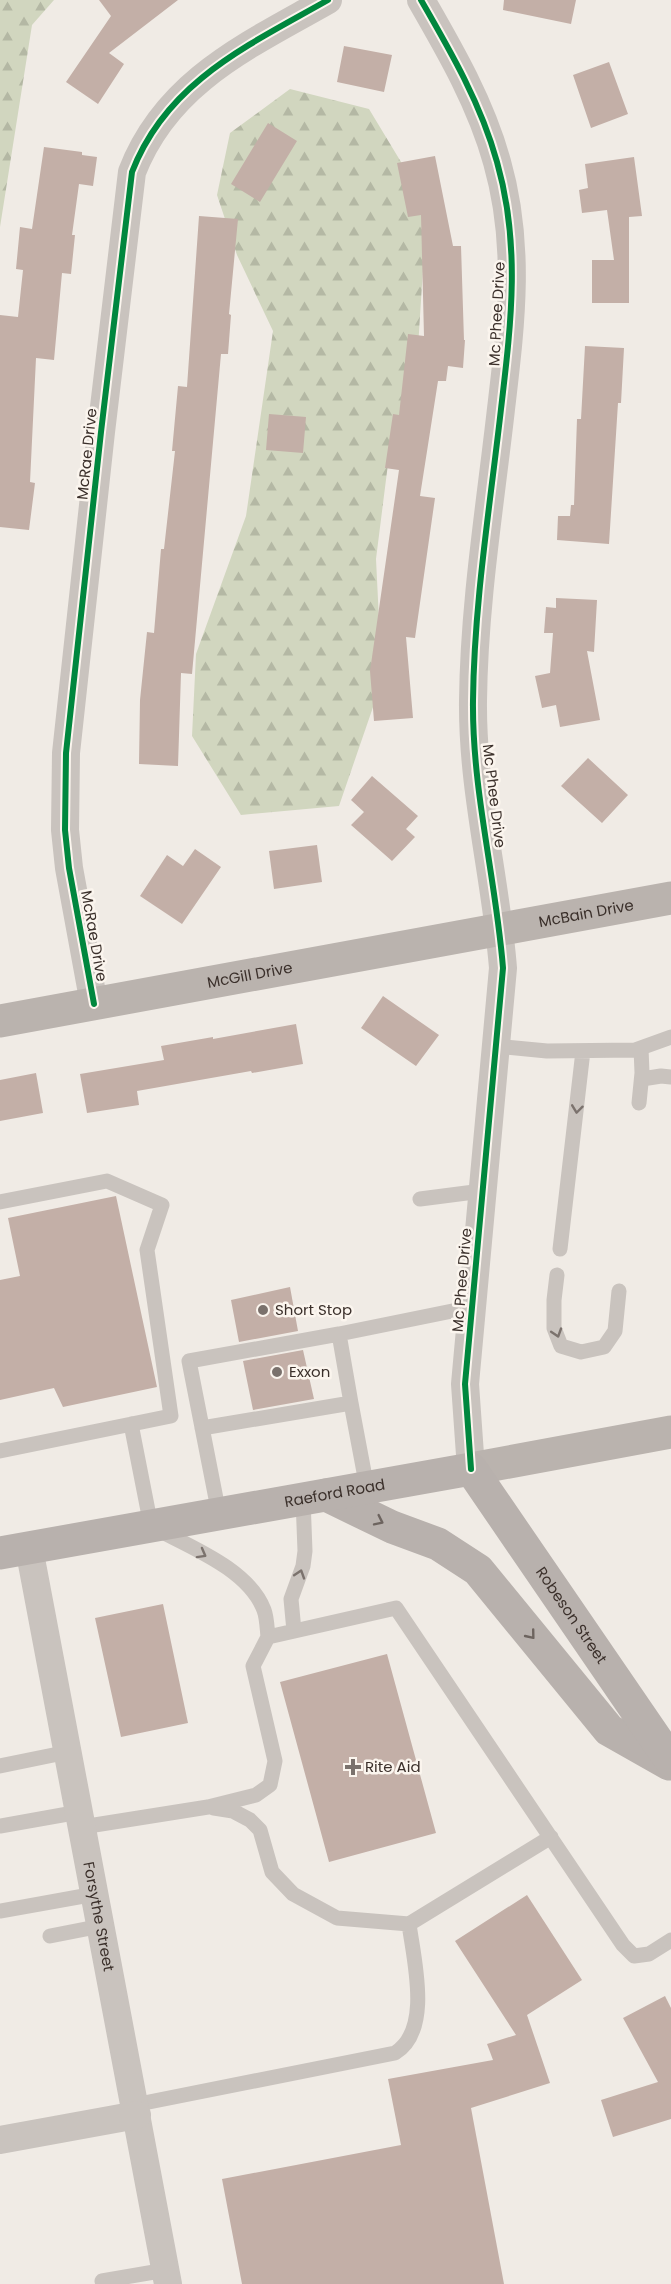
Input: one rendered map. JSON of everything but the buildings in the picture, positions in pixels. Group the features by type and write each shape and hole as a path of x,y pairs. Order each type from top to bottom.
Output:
{"main road":[{"name":"Raeford Road","path":"15,1550 471,1470"},
{"name":"Robeson Street","path":"471,1470 671,1763"},
{"path":"315,1497 438,1544 478,1570 609,1730 671,1763"}],"street":[{"name":"McRae Drive","path":"94,1004 69,868 65,820 66,753 102,420 132,172 148,137 171,107 198,79 228,56 328,0"},
{"name":"Mc Phee Drive","path":"421,0 454,56 478,108 497,162 509,219 513,276 510,333 476,626 472,703 477,779 500,930 503,968 465,1384 471,1470"},
{"name":"McBain Drive","path":"500,930 671,898"},
{"name":"McGill Drive","path":"0,1021 500,930"},
{"name":"Raeford Road","path":"471,1470 671,1432"},
{"name":"Forsythe Street","path":"15,1550 68,1752 167,2277"},
{"path":"0,2140 135,2110"}],"lane":[{"path":"496,1046 547,1051 642,1048 671,1037"},
{"path":"639,1103 642,1048"},
{"path":"560,1249 583,1051"},
{"path":"642,1079 671,1077"},
{"path":"0,1202 107,1181 162,1205 147,1250 171,1416"},
{"path":"420,1199 482,1191"},
{"path":"557,1275 554,1328 561,1346 581,1352 604,1347 615,1331 619,1291"},
{"path":"219,1514 189,1361 472,1307"},
{"path":"339,1334 367,1488"},
{"path":"202,1428 351,1403"},
{"path":"0,1451 171,1416 199,1413"},
{"path":"0,1826 208,1807 256,1796 270,1785 275,1761 253,1666 268,1637 264,1610 254,1593 238,1574 151,1526 131,1424"},
{"path":"294,1631 291,1599 303,1566 315,1497"},
{"path":"268,1637 396,1608 623,1945 634,1956 649,1954 671,1940"},
{"path":"0,1766 68,1752"},
{"path":"208,1807 233,1811 250,1820 260,1830 272,1872 293,1894 337,1918 409,1924 551,1837"},
{"path":"0,1911 95,1894"},
{"path":"135,2110 395,2053 405,2046 416,2025 417,1987 409,1924"},
{"path":"50,1936 101,1926"},
{"path":"102,2281 167,2277"}],"green space":[{"path":"0,0 54,0 32,25 0,227"},
{"path":"290,89 369,109 427,205 418,348 390,448 376,559 382,681 339,806 241,815 192,736 196,654 246,516 273,331 237,255 217,195 230,133"}],"cycle path":[{"path":"94,1004 69,868 65,830 66,753 132,172 147,140 166,113 189,89 240,50 328,0"},
{"path":"421,0 464,79 483,120 497,162 504,193 511,255 512,285 508,346 483,555 474,665 476,768 503,968 465,1384 471,1469"}],"place":[{"name":"Short Stop","path":"263,1310"},
{"name":"Exxon","path":"277,1372"},
{"name":"Rite Aid","path":"353,1767"}]}
